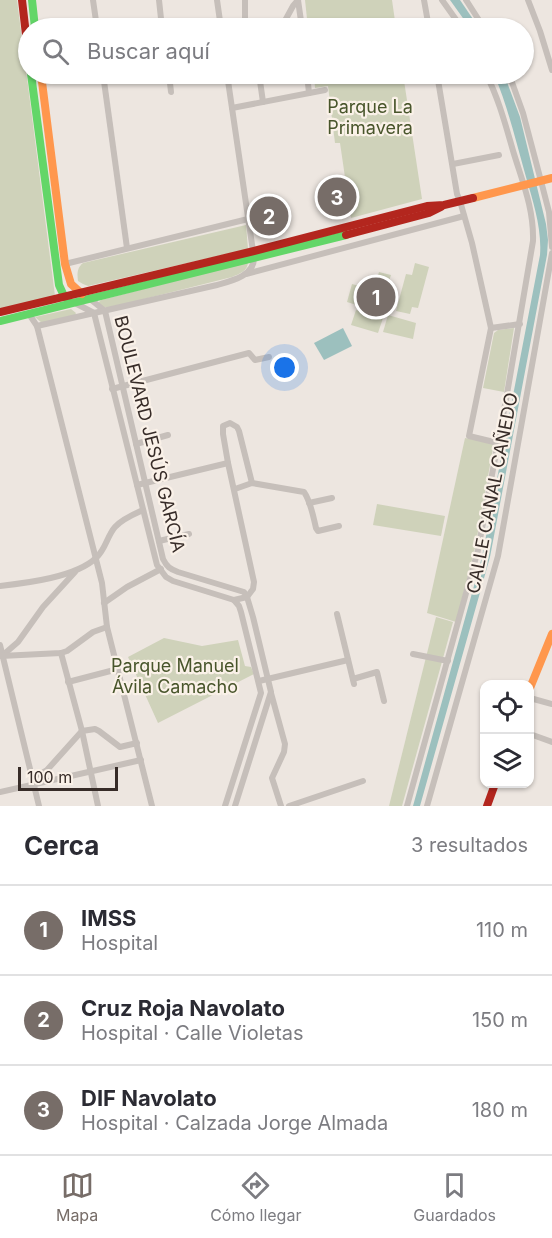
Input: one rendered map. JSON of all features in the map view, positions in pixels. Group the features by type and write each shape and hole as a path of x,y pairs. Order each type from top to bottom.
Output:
{"street":[{"path":"22,0 24,18"},
{"path":"32,0 34,18"},
{"path":"93,0 96,18"},
{"path":"159,0 161,18"},
{"path":"217,0 220,18"},
{"path":"245,0 245,18"},
{"path":"286,18 298,0"},
{"path":"298,0 301,18"},
{"path":"424,0 427,18"},
{"path":"442,0 455,18"},
{"path":"466,0 478,18"},
{"path":"528,0 552,70"},
{"path":"32,84 59,285 64,296 75,303"},
{"path":"42,84 65,264 69,281 73,287 90,299"},
{"path":"104,84 127,248"},
{"path":"170,84 171,92"},
{"path":"228,84 255,262 245,274"},
{"path":"260,84 262,102"},
{"path":"308,84 309,93"},
{"path":"438,84 457,194 491,328 469,436 498,442"},
{"path":"407,806 478,550 534,241 534,226 525,185 491,84"},
{"path":"513,84 523,113 549,212 552,247"},
{"path":"232,108 326,90"},
{"path":"453,164 499,155"},
{"path":"0,321 90,299 427,206 444,205 552,178"},
{"path":"37,326 217,285 245,274 464,216"},
{"path":"65,264 248,219"},
{"name":"CALLE CANAL CAÑEDO","path":"428,806 498,556 552,253"},
{"path":"0,312 254,254"},
{"name":"BOULEVARD JESÚS GARCÍA","path":"90,299 105,311 166,565 178,572 243,592 247,597"},
{"name":"BOULEVARD JESÚS GARCÍA","path":"75,303 93,314 157,565 173,581 234,600"},
{"path":"29,314 37,326 96,559 102,583 107,627 152,806"},
{"path":"491,328 520,324"},
{"path":"112,389 249,353 255,360 269,357"},
{"path":"225,806 261,693 241,612 234,600 247,597 253,589 254,582 228,464 223,426 230,423 237,428 252,483"},
{"path":"136,444 168,435"},
{"path":"136,485 228,464"},
{"path":"235,489 252,483 304,492 318,531 339,526"},
{"path":"309,502 332,498"},
{"path":"0,586 40,580 82,568 96,559 115,527 143,510"},
{"path":"159,541 189,534"},
{"path":"104,603 166,565"},
{"path":"1,656 18,642 43,607 75,571"},
{"path":"247,597 285,744 284,752 272,778 281,806"},
{"path":"337,614 354,682 377,672 384,701"},
{"path":"1,656 61,653 93,632 107,627"},
{"path":"533,680 552,634"},
{"path":"0,645 39,806"},
{"path":"61,653 82,731 98,806"},
{"path":"413,654 448,661"},
{"path":"259,681 348,660"},
{"path":"68,682 118,669"},
{"path":"235,806 271,692"},
{"path":"534,699 552,704"},
{"path":"32,776 47,770 82,731 99,730 120,747 137,743"},
{"path":"534,735 552,742"},
{"path":"0,792 141,760"},
{"path":"289,806 363,781"},
{"path":"487,806 493,788"}],"green space":[{"path":"0,0 17,0 19,18 18,84 28,84 55,296 0,309"},
{"path":"305,0 392,0 395,18 307,18"},
{"name":"Parque La Primavera","path":"315,84 405,84 422,199 351,218 340,143 335,143 328,86 315,88"},
{"path":"246,225 248,249 88,286 78,281 78,271 83,263"},
{"path":"248,262 245,270 232,277 112,307 103,307 98,303 101,300"},
{"path":"415,263 429,267 418,308 412,307 410,314 396,311 406,274 412,275"},
{"path":"379,272 391,275 379,312 347,302 352,284 363,287 365,279 376,282"},
{"path":"71,309 76,313 75,315 42,323 35,317"},
{"path":"356,310 383,318 378,333 351,325"},
{"path":"388,315 416,323 413,339 383,332"},
{"path":"514,328 504,392 483,388 494,333 498,330"},
{"path":"465,438 494,443 475,548 456,622 427,613"},
{"path":"377,504 445,516 441,536 373,525"},
{"path":"436,617 453,622 402,806 389,806"},
{"name":"Parque Manuel Ávila Camacho","path":"164,638 202,646 238,640 245,666 251,667 254,674 158,723 128,657"}],"water":[{"path":"450,0 460,0 472,18 463,18"},
{"path":"498,84 508,84 520,117 546,224 547,255 490,557 420,806 413,806 482,557 540,255 540,235 534,206"},
{"path":"343,328 352,346 324,360 314,343"}],"traffic: fast":[{"path":"32,0 34,18"},
{"path":"32,84 59,285 68,299"},
{"path":"0,321 346,235"}],"traffic: slow":[{"path":"42,84 65,264 71,284 82,294"},
{"path":"473,198 552,178"},
{"path":"533,680 552,634"}],"traffic: jam":[{"path":"22,0 24,18"},
{"path":"0,312 254,251 427,206 444,205 473,198"},
{"path":"346,235 429,213 441,207"},
{"path":"487,806 494,788"}],"place":[{"name":"DIF Navolato","path":"337,197"},
{"name":"Cruz Roja Navolato","path":"269,216"},
{"name":"IMSS","path":"376,297"}]}
